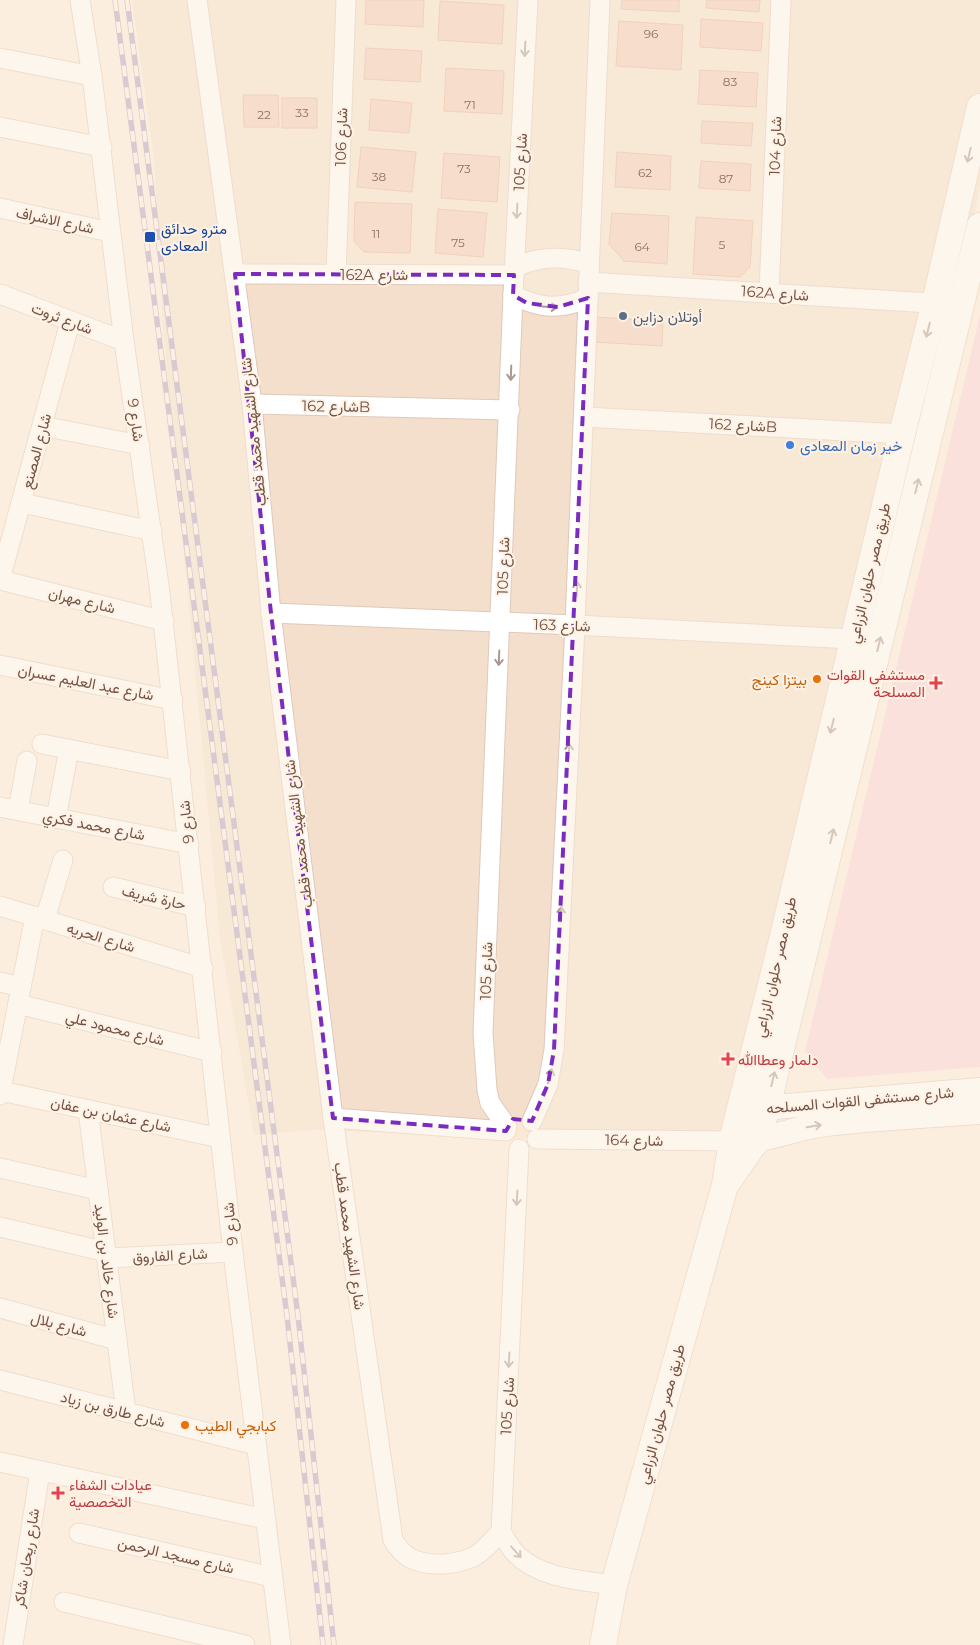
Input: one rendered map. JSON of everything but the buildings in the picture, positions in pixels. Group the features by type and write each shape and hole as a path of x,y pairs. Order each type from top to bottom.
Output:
{"main road":[{"name":"طريق مصر حلوان الزراعي","path":"603,1645 614,1585 725,1185 744,1141 767,1107 798,923 797,870 935,303 980,107"},
{"name":"طريق مصر حلوان الزراعي","path":"744,1141 740,1110 798,923 824,871 980,226"},
{"path":"797,870 824,871"}],"street":[{"name":"شارع 9","path":"80,0 102,147 110,232 124,341 164,621 233,1252 281,1645"},
{"name":"شارع الشهيد محمد قطب","path":"197,0 252,404 271,613 333,1118 393,1540 401,1551 413,1559 430,1563 454,1564 474,1557 501,1532"},
{"name":"شارع 106","path":"336,274 346,0"},
{"name":"شارع 105","path":"506,1129 490,1103 487,1090 483,1033 510,410 514,271 528,0"},
{"path":"534,1130 528,1118 518,1117 513,1119 506,1129 507,1141 519,1149 531,1146 548,1084 554,1050 575,625 600,0"},
{"name":"شارع 104","path":"769,293 781,0"},
{"path":"0,58 92,76"},
{"path":"0,127 102,147"},
{"name":"شارع الاشراف","path":"0,208 110,232"},
{"path":"514,271 529,261 559,256 574,259 588,281"},
{"name":"162A شارع","path":"234,274 514,271"},
{"path":"513,295 527,303 558,307 574,304 588,281"},
{"name":"162A شارع","path":"588,281 961,305"},
{"name":"شارع ثروت","path":"0,294 124,341"},
{"name":"شارع المصنع","path":"0,580 70,322"},
{"name":"شارع 162B","path":"252,404 510,410"},
{"name":"شارع 162B","path":"584,417 902,434"},
{"path":"42,426 140,445"},
{"path":"22,503 152,531"},
{"name":"شارع مهران","path":"0,580 164,621"},
{"name":"شارع 163","path":"271,613 575,625 853,639"},
{"name":"شارع عبد العليم عسران","path":"0,665 172,700"},
{"path":"42,744 181,771"},
{"path":"56,818 69,749"},
{"path":"9,808 27,760"},
{"name":"شارع محمد فكري","path":"9,808 189,844"},
{"path":"0,1093 5,1048 40,918 63,860"},
{"name":"حارة شريف","path":"113,887 196,907"},
{"name":"شارع الحريه","path":"0,906 203,968"},
{"name":"شارع محمود علي","path":"0,982 20,996 212,1052"},
{"name":"شارع مستشفى القوات المسلحه","path":"740,1110 980,1090"},
{"name":"شارع عثمان بن عفان","path":"0,1093 220,1138"},
{"name":"شارع خالد بن الوليد","path":"88,1110 126,1412"},
{"name":"شارع مستشفى القوات المسلحه","path":"744,1141 835,1123 980,1112"},
{"path":"333,1118 506,1129"},
{"name":"شارع 164","path":"534,1130 744,1141"},
{"name":"شارع 105","path":"501,1532 519,1149"},
{"path":"0,1168 98,1190"},
{"name":"شارع الفاروق","path":"0,1227 107,1255 233,1252"},
{"name":"شارع بلال","path":"0,1308 117,1340"},
{"name":"شارع طارق بن زياد","path":"0,1380 256,1446"},
{"path":"0,1462 265,1519"},
{"name":"شارع ريحان شاكر","path":"13,1645 40,1471"},
{"path":"501,1532 515,1554 536,1570 562,1577 614,1585"},
{"name":"شارع مسجد الرحمن","path":"79,1533 272,1577"},
{"path":"64,1602 245,1645"}],"highlighted area":[{"path":"235,274 514,275 513,295 527,303 558,307 588,298 554,1050 548,1084 532,1121 513,1119 506,1131 333,1118 271,613"}],"shaded area":[{"path":"132,0 980,0 980,187 957,294 744,1146 315,1130 254,1135 220,938 163,328 154,159"},
{"name":"مستشفى القوات المسلحة","path":"980,315 980,1067 827,1079 805,1051"}],"railway":[{"path":"115,0 287,1316 323,1645"},
{"path":"127,0 298,1316 334,1645"}],"place":[{"name":"مترو حدائق المعادى","path":"150,237"},
{"name":"أوتلان دزاين","path":"623,316"},
{"name":"خير زمان المعادى","path":"790,445"},
{"name":"بيتزا كينج","path":"817,679"},
{"name":"مستشفى القوات المسلحة","path":"936,683"},
{"name":"دلمار وعطاالله","path":"728,1059"},
{"name":"كبابجي الطيب","path":"185,1425"},
{"name":"عيادات الشفاء التخصصية","path":"58,1493"}]}
